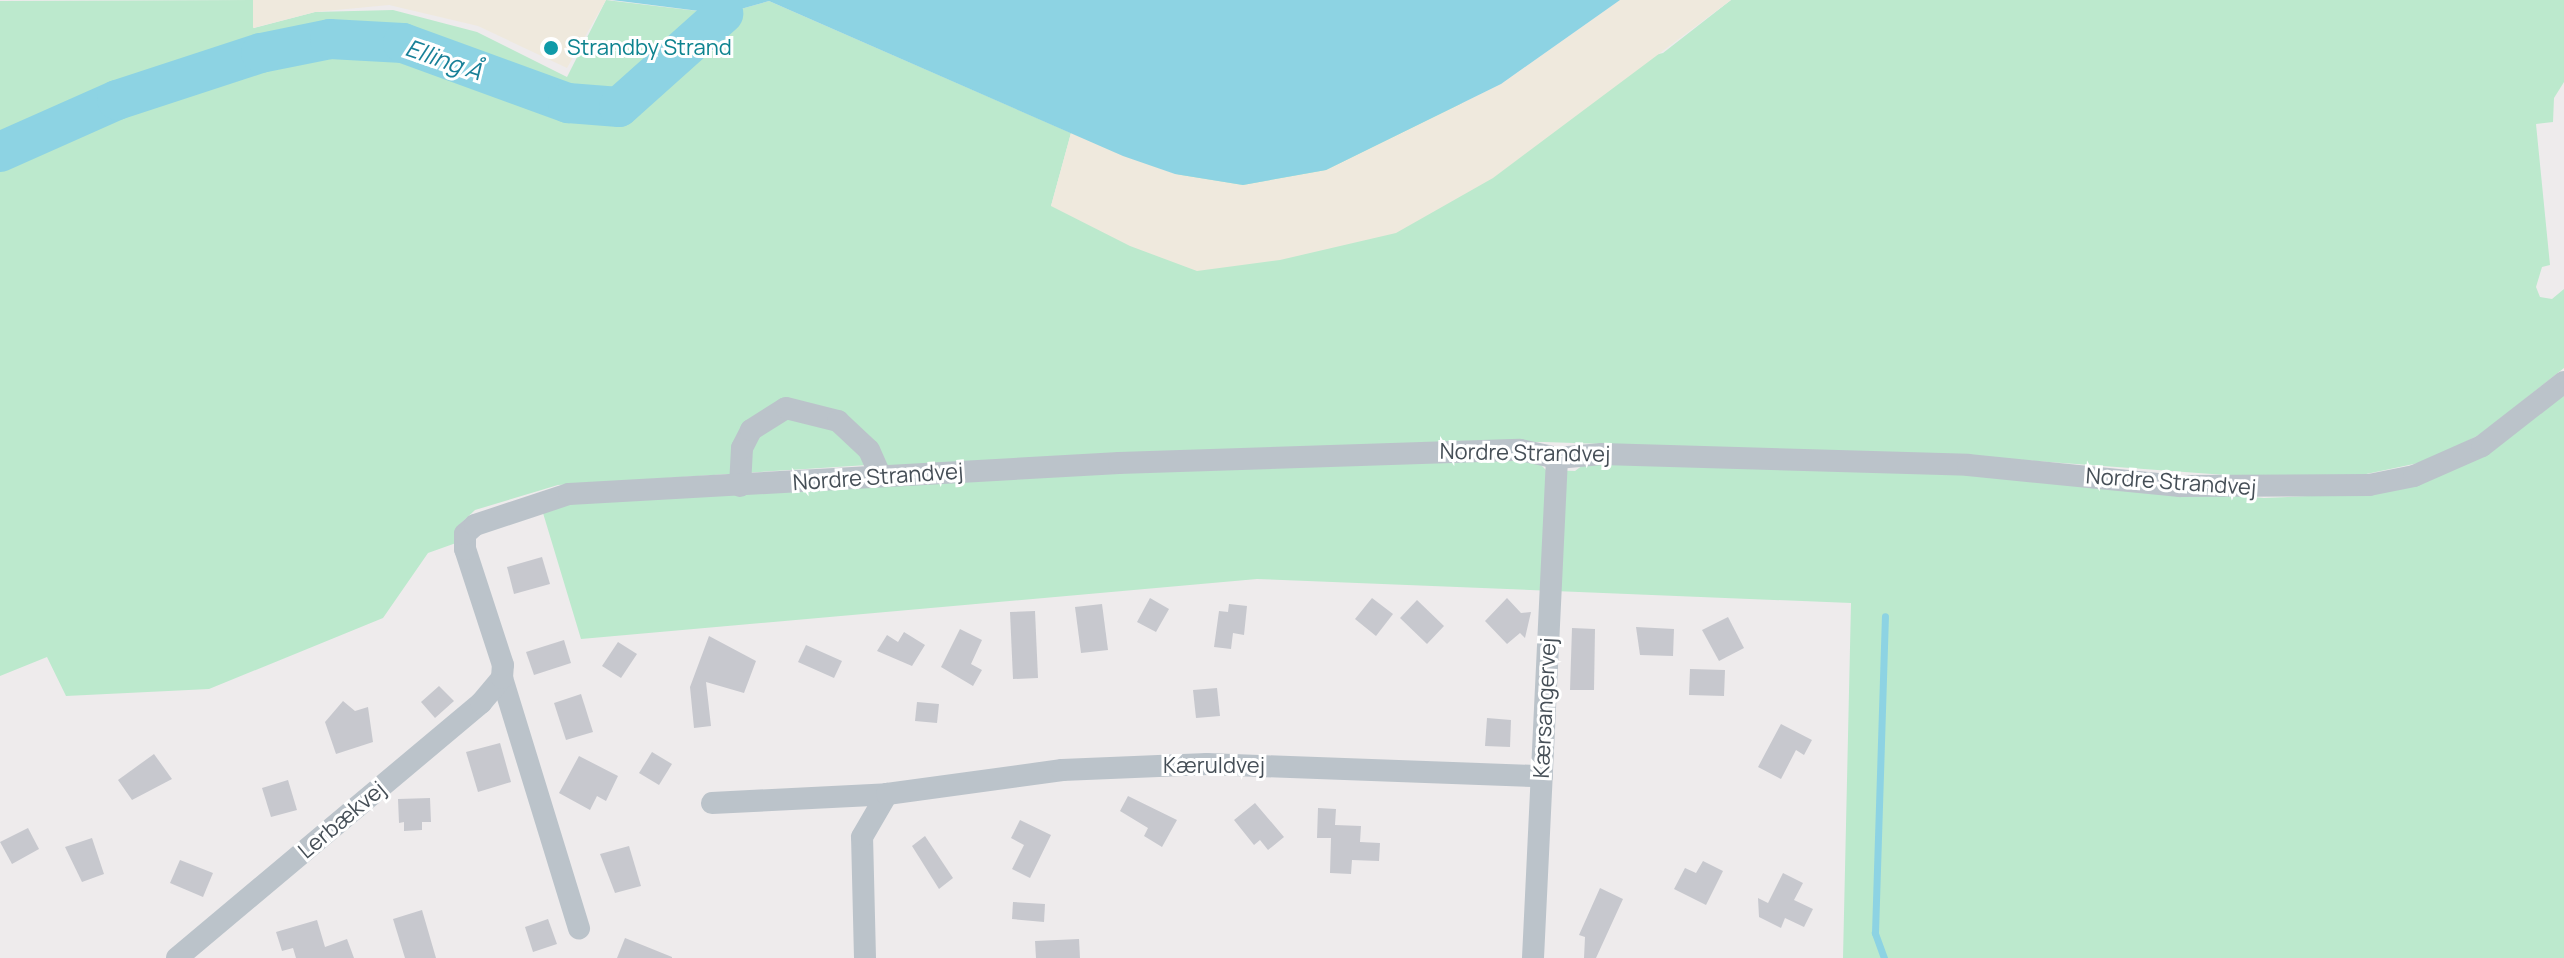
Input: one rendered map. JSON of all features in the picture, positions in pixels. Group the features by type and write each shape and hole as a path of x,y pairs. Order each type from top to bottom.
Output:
{"street":[{"name":"Nordre Strandvej","path":"502,678 503,665 465,549 465,534 488,520 569,494 740,486 880,475 1371,452 1520,450 1557,458 1602,454 1968,465 2265,489 2369,485 2414,476 2482,446 2564,382"},
{"path":"740,486 742,448 751,430 786,408 838,421 869,450 880,475"},
{"name":"Kærsangervej","path":"1533,958 1557,458"},
{"path":"502,678 579,928"},
{"name":"Lerbækvej","path":"177,958 481,703 502,678"},
{"name":"Kæruldvej","path":"712,803 887,794 1062,770 1207,764 1542,776"},
{"path":"865,958 862,837 887,794"}],"green space":[{"path":"253,0 254,28 315,12 393,10 477,32 567,77 606,0 723,14 769,1 1071,133 1051,206 1663,53 1731,0 2564,0 2564,82 2554,98 2553,122 2536,124 2550,265 2542,267 2536,287 2540,297 2552,299 2564,289 2564,368 2481,434 2428,461 2352,477 2266,478 1969,456 1544,442 1361,445 1019,465 868,465 558,485 475,510 458,526 456,543 428,553 383,618 209,689 66,696 47,657 0,676 0,1"},
{"path":"2564,393 2564,958 1843,958 1851,603 1257,579 581,639 543,513 573,503 1371,459 1535,459 1546,470 1575,471 1587,462 1966,473 2264,498 2373,493"}],"sand":[{"name":"Strandby Strand","path":"253,0 606,0 567,68 478,26 389,5 315,12 253,28"},
{"path":"1620,0 1731,0 1493,178 1396,233 1280,260 1197,271 1130,246 1051,206 1071,133 1175,174 1243,185 1326,170 1501,84"}],"water":[{"path":"612,0 1620,0 1501,84 1326,170 1243,185 1175,174 1123,156 769,1 723,14"}],"building":[{"path":"542,557 550,584 514,594 507,567"},
{"path":"1150,598 1169,609 1156,632 1137,622"},
{"path":"1372,598 1393,614 1376,636 1355,619"},
{"path":"1507,598 1521,613 1531,612 1525,638 1520,633 1507,644 1485,621"},
{"path":"1417,600 1444,626 1427,644 1400,618"},
{"path":"1102,604 1108,650 1081,653 1075,607"},
{"path":"1229,604 1247,606 1244,635 1233,633 1231,649 1214,647 1219,611 1228,612"},
{"path":"1035,611 1038,678 1013,679 1010,612"},
{"path":"1728,617 1744,648 1719,661 1702,630"},
{"path":"1636,627 1674,629 1673,656 1640,655"},
{"path":"1572,628 1595,629 1594,690 1570,690"},
{"path":"960,629 982,640 971,664 982,670 973,686 941,667"},
{"path":"904,632 925,645 912,666 877,651 887,635 898,642"},
{"path":"709,636 756,661 744,693 706,682 711,726 694,728 690,687"},
{"path":"564,640 571,663 534,675 526,652"},
{"path":"618,642 637,654 621,678 602,666"},
{"path":"806,645 842,661 834,678 798,662"},
{"path":"1690,669 1725,670 1724,696 1689,695"},
{"path":"439,686 454,701 435,718 421,702"},
{"path":"1217,688 1220,716 1196,718 1193,690"},
{"path":"581,694 593,732 566,740 554,703"},
{"path":"343,701 355,711 368,707 373,742 336,754 325,722"},
{"path":"917,702 939,704 937,723 915,721"},
{"path":"1487,718 1511,720 1510,747 1485,746"},
{"path":"1781,724 1812,740 1804,755 1796,750 1781,779 1758,767"},
{"path":"500,743 511,782 478,792 466,752"},
{"path":"652,752 672,764 659,785 639,773"},
{"path":"154,754 172,779 132,800 118,780"},
{"path":"579,756 618,776 606,801 597,796 590,810 559,793"},
{"path":"288,780 297,810 271,817 262,788"},
{"path":"1128,796 1177,820 1162,847 1144,836 1148,828 1120,811"},
{"path":"430,798 431,822 422,822 422,830 404,831 404,822 399,823 398,799"},
{"path":"1255,803 1284,837 1268,850 1260,840 1254,845 1234,820"},
{"path":"1318,808 1336,809 1335,825 1361,826 1360,842 1380,843 1379,861 1352,860 1351,874 1330,873 1331,838 1317,838"},
{"path":"1020,820 1051,835 1030,878 1012,869 1024,845 1011,838"},
{"path":"28,828 39,849 12,864 0,842"},
{"path":"925,836 953,878 939,889 912,846"},
{"path":"92,838 104,874 82,882 65,847"},
{"path":"629,846 641,886 615,893 600,854"},
{"path":"180,860 213,873 203,897 170,883"},
{"path":"1703,861 1723,871 1706,905 1674,889 1685,868 1696,873"},
{"path":"1783,873 1803,883 1794,900 1813,909 1804,927 1785,918 1781,928 1759,917 1758,898 1768,903"},
{"path":"1600,888 1623,899 1596,958 1584,958 1585,937 1579,935"},
{"path":"1013,902 1045,904 1044,922 1012,919"},
{"path":"422,910 436,958 405,958 393,919"},
{"path":"548,919 557,944 533,952 525,927"},
{"path":"317,920 325,947 347,939 354,958 296,958 293,948 282,951 276,932"},
{"path":"625,938 672,957 672,958 617,958"},
{"path":"1079,939 1080,958 1036,958 1035,941"}],"waterway":[{"name":"Elling Å","path":"0,152 117,100 261,53 330,39 403,43 568,103 619,107 723,14"},
{"path":"1884,958 1875,933 1885,616"}],"place":[{"name":"Strandby Strand","path":"551,48"}]}
